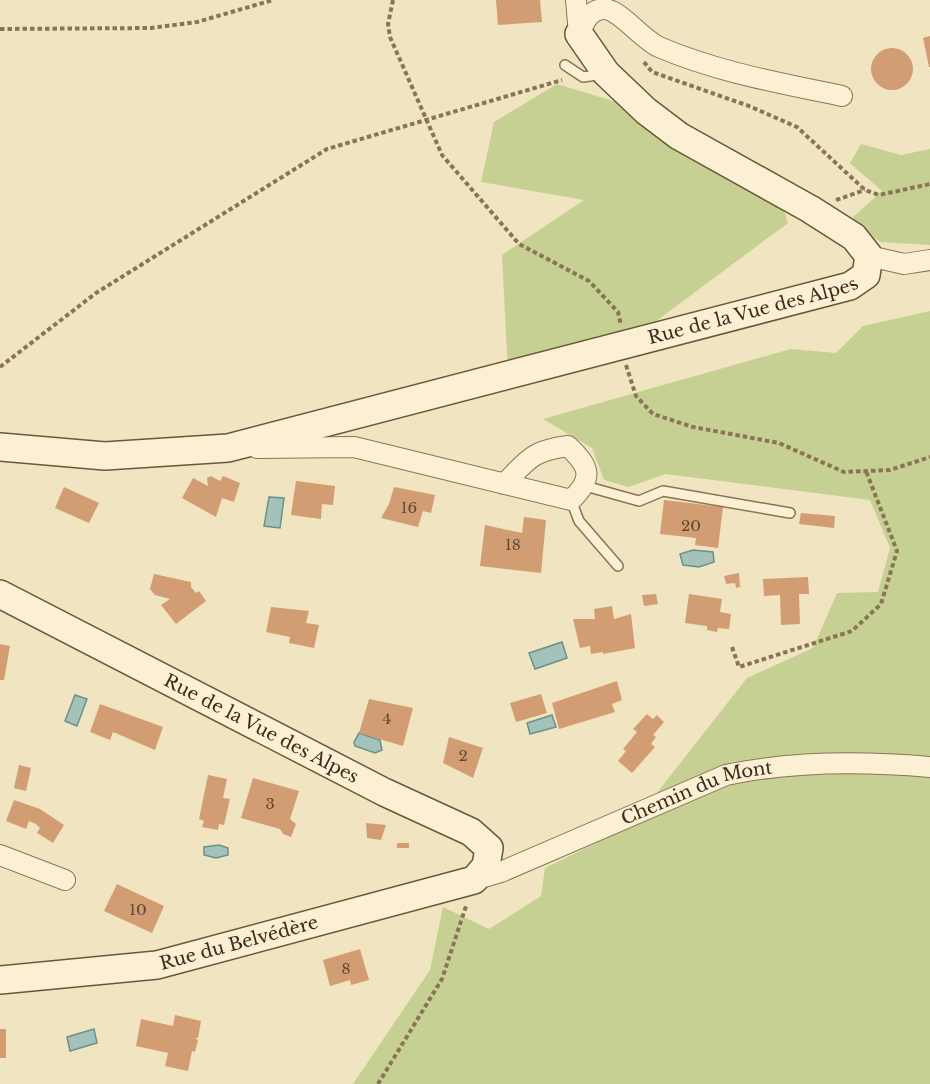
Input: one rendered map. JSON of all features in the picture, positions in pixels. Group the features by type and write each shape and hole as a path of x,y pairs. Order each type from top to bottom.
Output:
{"street":[{"name":"Rue de la Vue des Alpes","path":"228,448 850,286 866,274 869,256 854,237 810,209 679,136 595,75 579,34 576,0"},
{"path":"579,34 585,20 593,12 604,9 618,13 648,42 689,60 761,80 842,96"},
{"path":"869,256 904,264 930,260"},
{"path":"504,484 530,456 568,446 579,456 587,471 585,486 571,500"},
{"name":"Rue de la Vue des Alpes","path":"0,447 105,456 228,448 354,447 571,500"},
{"name":"Rue de la Vue des Alpes","path":"0,594 384,792 471,832 489,848 486,866 474,880"},
{"name":"Chemin du Mont","path":"474,880 501,872 576,837 726,775 758,768 877,762 930,767"},
{"path":"0,855 65,880"},
{"name":"Rue du Belvédère","path":"0,980 157,965 474,880"}],"lane":[{"path":"565,65 595,75"},
{"path":"585,486 639,501 663,491 790,513"},
{"path":"571,500 579,521 618,566"}],"path":[{"path":"0,29 151,28 197,22 273,0"},
{"path":"393,0 388,24 390,38 442,155 519,244 589,281 618,312 626,366 636,396 652,414 693,427 779,443 844,472 890,470 930,457"},
{"path":"631,28 636,51 652,72 749,106 797,127 865,190 879,195 930,184"},
{"path":"0,367 96,293 327,149 564,80 595,75"},
{"path":"732,647 739,667 852,631 881,604 897,551 866,471"},
{"path":"378,1084 442,979 474,880"}],"green space":[{"path":"557,84 646,111 777,191 788,223 624,345 508,374 502,255 584,200 481,182 494,122"},
{"path":"861,144 901,155 930,149 930,245 880,242 851,219 882,191 850,163"},
{"path":"930,311 930,1084 353,1084 430,970 443,907 489,929 541,896 545,868 631,826 747,678 813,648 837,593 878,592 890,548 870,500 665,474 629,487 604,480 592,448 543,419 791,349 836,353 863,326"}],"water":[{"path":"269,497 284,498 280,528 264,526"},
{"path":"693,550 713,552 714,562 699,567 683,565 680,554"},
{"path":"562,642 567,658 535,669 529,653"},
{"path":"75,695 87,699 77,726 65,721"},
{"path":"552,715 556,727 530,734 527,723"},
{"path":"359,733 380,740 382,750 375,753 355,746 354,742"},
{"path":"219,845 228,848 228,855 216,858 204,855 204,847"},
{"path":"94,1029 97,1043 70,1051 67,1037"}],"building":[{"path":"496,0 540,0 542,22 498,25"},
{"path":"930,36 930,67 929,67 923,38"},
{"path":"892,48 900,49 907,54 912,61 912,77 907,84 900,89 892,90 884,89 877,84 872,77 871,69 872,61 877,54 884,49"},
{"path":"211,476 220,481 223,476 240,483 234,502 222,498 216,517 182,498 193,478 208,486 207,478"},
{"path":"296,481 335,486 333,505 322,504 321,519 291,515"},
{"path":"64,487 99,503 89,523 55,508"},
{"path":"394,487 435,495 431,513 423,511 418,527 381,518 389,504"},
{"path":"664,500 723,507 718,548 695,545 696,538 660,534"},
{"path":"801,513 835,516 834,528 799,524"},
{"path":"524,517 546,520 541,573 480,566 485,525 522,533"},
{"path":"739,573 740,587 736,588 735,583 726,584 724,576"},
{"path":"154,574 191,582 191,587 196,593 199,591 206,601 176,624 161,605 170,599 155,595 150,589"},
{"path":"808,577 809,594 799,594 800,624 781,625 780,595 764,596 763,579"},
{"path":"656,594 658,604 644,606 642,595"},
{"path":"689,594 722,599 720,612 731,614 729,629 718,628 717,632 707,630 707,626 685,623"},
{"path":"612,606 614,619 631,614 635,648 591,654 590,646 580,648 573,619 595,619 594,609"},
{"path":"271,607 309,611 306,623 319,625 314,648 289,643 290,637 266,632"},
{"path":"0,644 10,646 4,680 0,680"},
{"path":"617,681 622,700 612,704 615,712 559,729 552,703"},
{"path":"541,694 547,713 516,722 510,703"},
{"path":"369,699 413,708 403,746 359,733"},
{"path":"100,704 163,727 155,750 113,732 110,740 90,732"},
{"path":"647,714 653,719 657,715 664,722 653,735 656,737 651,744 655,747 632,773 618,761 626,751 623,749 637,732 633,729"},
{"path":"449,737 483,748 473,778 443,763"},
{"path":"19,765 31,768 26,791 14,788"},
{"path":"208,775 227,779 223,798 230,799 224,825 219,824 218,830 202,827 204,821 199,819"},
{"path":"253,778 299,791 290,819 296,824 291,837 283,834 280,829 241,818"},
{"path":"14,800 40,809 64,825 53,843 37,833 40,828 36,824 29,821 26,829 6,821"},
{"path":"366,823 386,825 381,840 367,838"},
{"path":"397,843 409,843 409,848 397,848"},
{"path":"117,884 164,906 152,933 104,911"},
{"path":"360,949 369,980 351,985 350,980 330,986 323,960"},
{"path":"175,1015 201,1021 198,1038 195,1038 198,1040 195,1052 192,1051 188,1071 165,1066 168,1053 136,1046 141,1019 173,1026"},
{"path":"0,1029 6,1029 6,1058 0,1058"}]}
